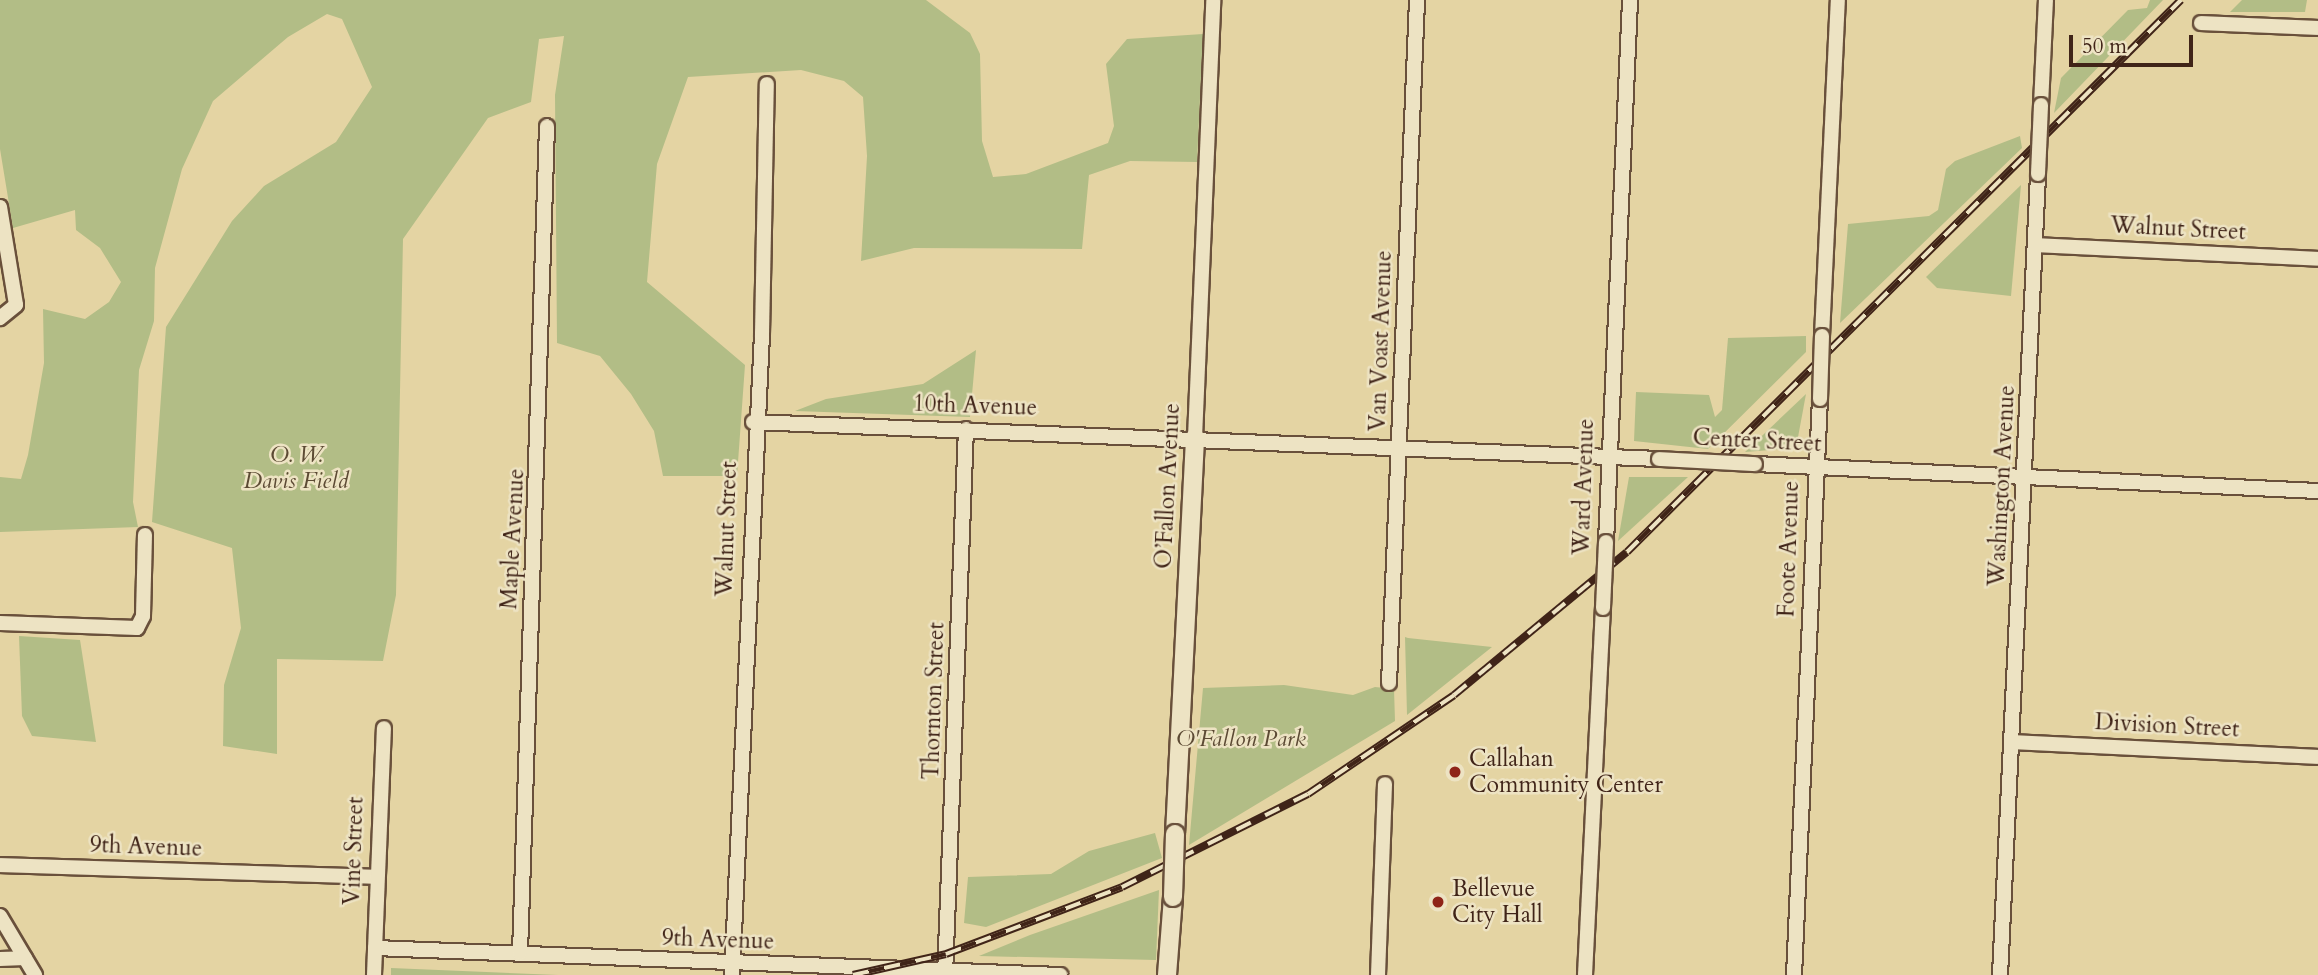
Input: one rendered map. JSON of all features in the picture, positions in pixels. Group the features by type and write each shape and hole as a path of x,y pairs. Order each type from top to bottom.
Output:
{"street":[{"name":"O’Fallon Avenue","path":"1167,975 1195,438 1213,0"},
{"name":"Van Voast Avenue","path":"1389,683 1401,447 1417,0"},
{"name":"Ward Avenue","path":"1586,975 1630,0"},
{"name":"Foote Avenue","path":"1794,975 1838,0"},
{"name":"Washington Avenue","path":"2000,975 2026,475 2046,0"},
{"path":"2201,23 2318,28"},
{"name":"Walnut Street","path":"732,969 753,422 762,334 767,84"},
{"name":"Maple Avenue","path":"520,953 547,126"},
{"path":"0,207 16,299 5,315"},
{"name":"Walnut Street","path":"2036,244 2318,259"},
{"name":"10th Avenue","path":"753,422 1195,438"},
{"name":"Thornton Street","path":"945,975 966,429"},
{"name":"Center Street","path":"1195,438 1608,455 2318,491"},
{"path":"0,623 137,628 143,616 145,536"},
{"name":"Vine Street","path":"374,975 375,877 384,728"},
{"name":"Division Street","path":"2013,742 2318,757"},
{"path":"1378,975 1385,784"},
{"name":"9th Avenue","path":"0,865 375,877"},
{"path":"0,916 35,975"},
{"name":"9th Avenue","path":"375,948 520,953 732,969 945,975 1060,975"},
{"path":"0,960 25,958"}],"green space":[{"name":"O. W. Davis Field","path":"0,0 926,0 970,33 980,54 982,141 993,177 1026,174 1108,143 1114,126 1106,64 1127,39 1203,34 1197,162 1130,161 1089,175 1082,249 914,248 861,261 867,156 863,97 844,81 801,70 688,77 657,164 647,282 745,365 737,476 663,476 654,431 631,394 600,356 557,343 555,95 564,36 539,39 531,102 488,118 403,239 396,595 383,661 277,659 277,754 223,746 224,685 241,628 232,548 152,522 166,327 232,221 264,186 336,142 372,87 342,19 327,14 288,37 213,101 182,169 155,268 154,321 139,370 133,502 138,527 0,532 0,477 21,479 28,455 44,363 43,309 85,319 109,302 121,282 100,248 76,230 75,210 13,228 0,149"},
{"path":"2150,0 2163,0 2054,113 2061,78 2128,10 2147,8"},
{"path":"2242,0 2307,0 2305,12 2230,12"},
{"path":"2020,136 2022,148 1840,323 1848,224 1929,216 1938,210 1946,169 1955,161"},
{"path":"2021,185 2011,296 1937,288 1926,277"},
{"path":"1806,336 1806,352 1708,449 1634,441 1636,392 1709,395 1715,417 1722,410 1728,338"},
{"path":"976,350 970,417 795,411 826,399 923,384"},
{"path":"1806,394 1796,448 1745,452"},
{"path":"1629,477 1688,477 1618,541"},
{"path":"19,636 80,640 96,742 32,736 22,716"},
{"path":"1405,637 1408,638 1492,647 1407,715"},
{"name":"O'Fallon Park","path":"1284,685 1353,695 1375,687 1394,689 1395,721 1189,845 1203,688"},
{"path":"1155,833 1162,858 986,927 964,923 968,877 1051,874 1089,851"},
{"path":"1159,890 1156,960 979,956 1030,935"},
{"path":"391,968 558,975 391,975"}],"railway":[{"path":"853,975 946,954 1122,887 1308,794 1454,695 1627,552 2181,0"}],"place":[{"name":"Callahan Community Center","path":"1455,772"},
{"name":"Bellevue City Hall","path":"1438,902"}]}
